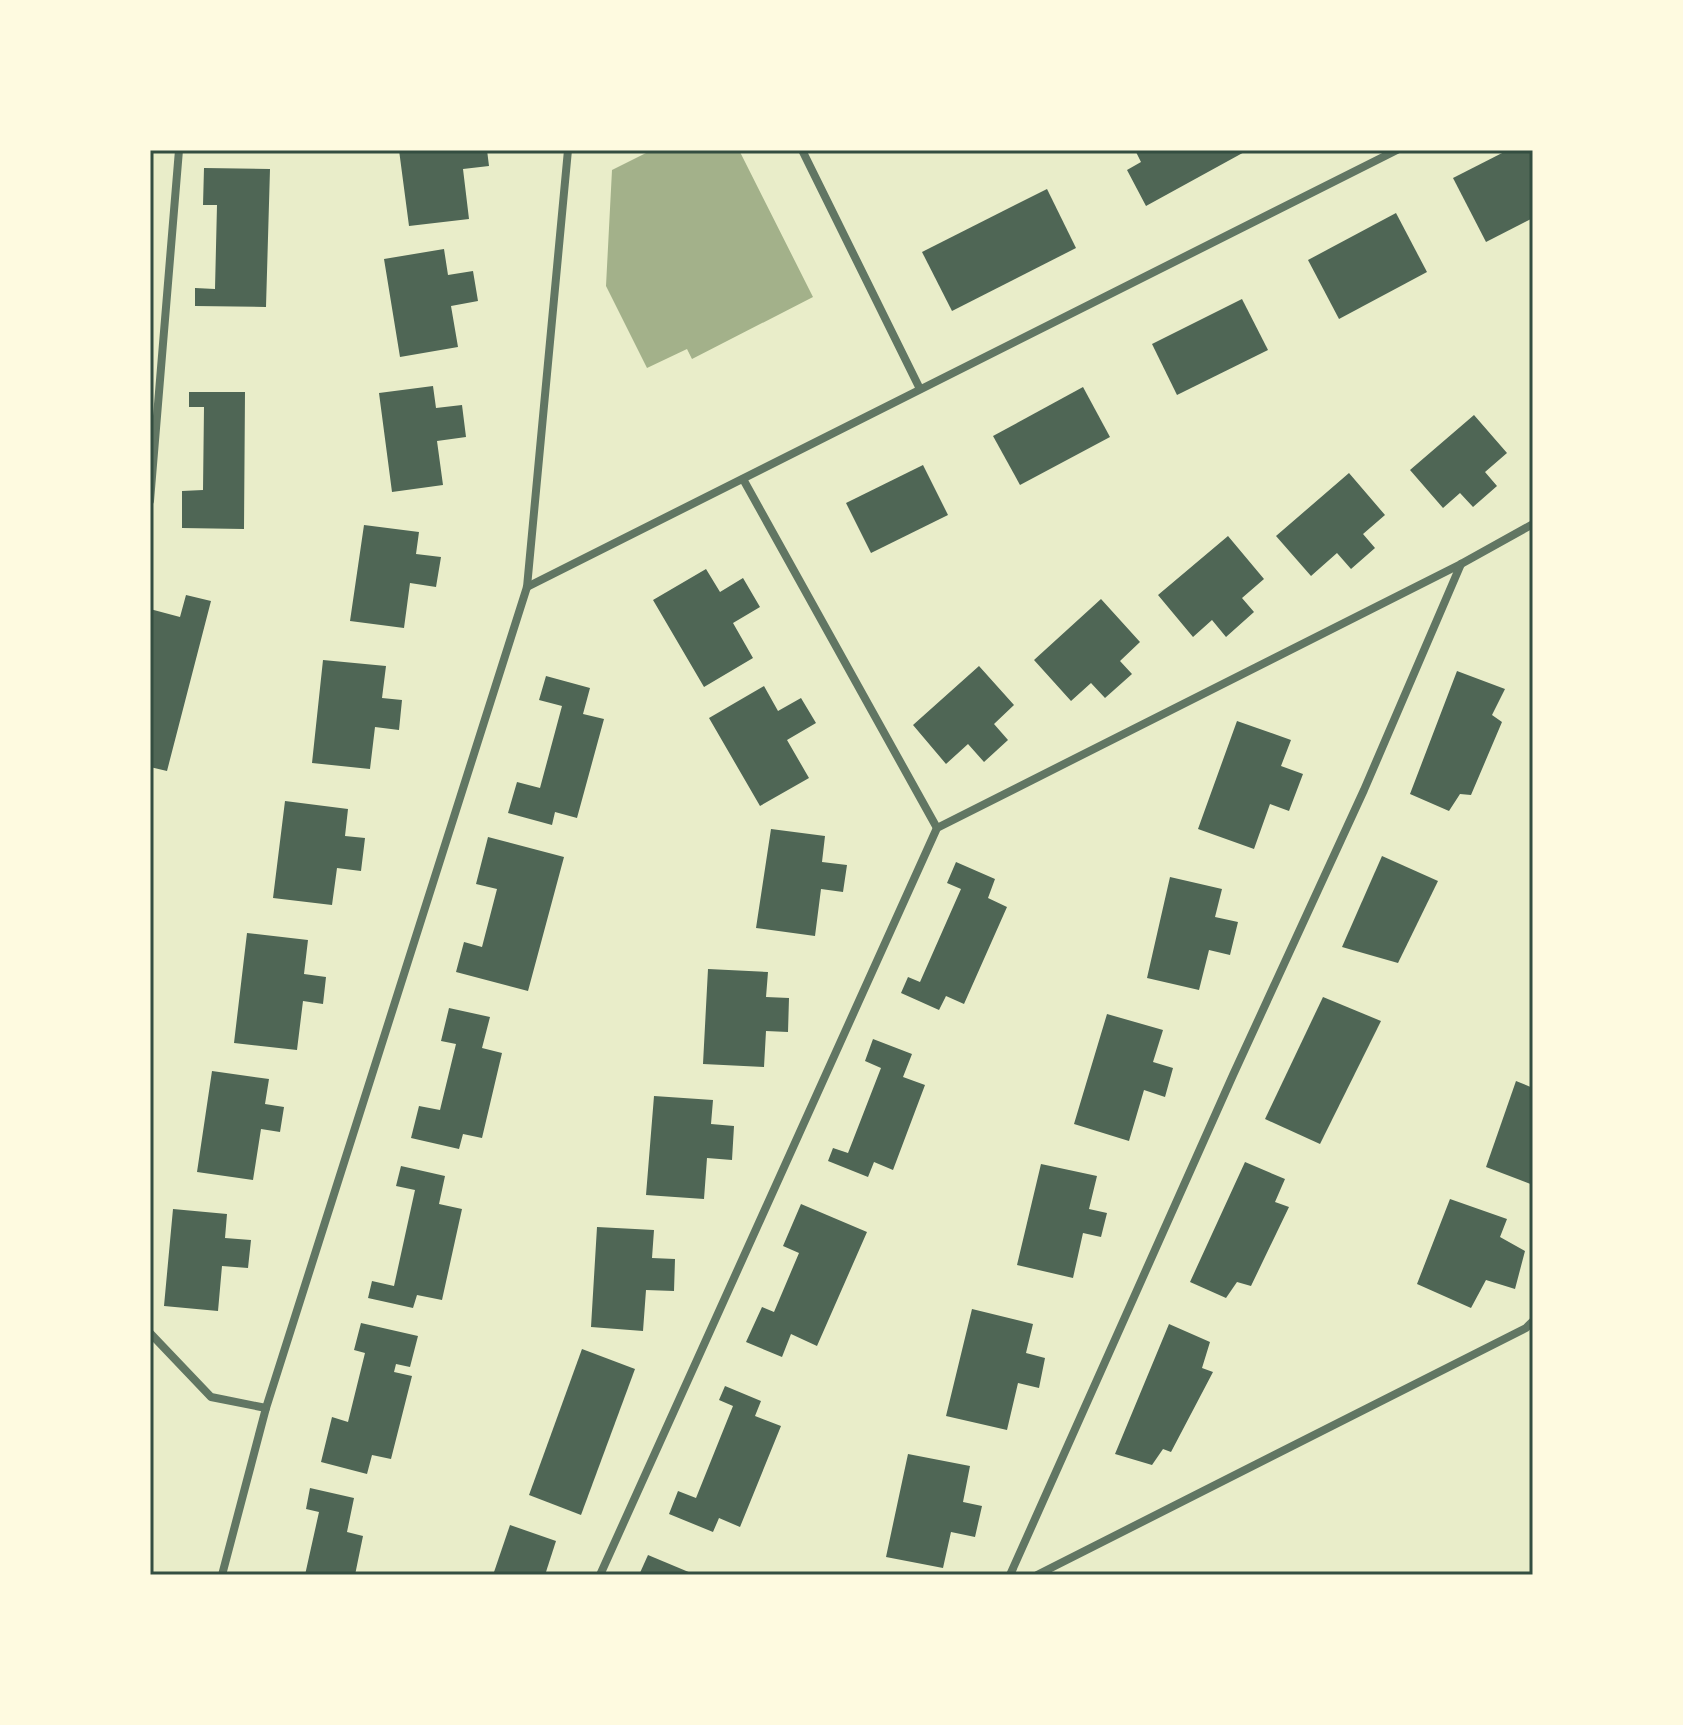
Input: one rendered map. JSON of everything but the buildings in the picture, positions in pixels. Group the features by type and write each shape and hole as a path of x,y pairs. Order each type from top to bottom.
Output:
{"street":[{"path":"150,501 179,150"},
{"path":"222,1575 266,1408 527,587 568,150"},
{"path":"802,150 920,389"},
{"path":"527,587 1397,150"},
{"path":"743,479 937,828"},
{"path":"600,1575 937,828 1461,564 1533,524"},
{"path":"1010,1575 1364,790 1461,564"},
{"path":"1037,1575 1526,1328 1533,1321"},
{"path":"150,1333 211,1397 266,1408"}],"shaded area":[{"path":"652,150 739,150 813,297 692,359 687,349 647,368 606,286 612,170"}]}
